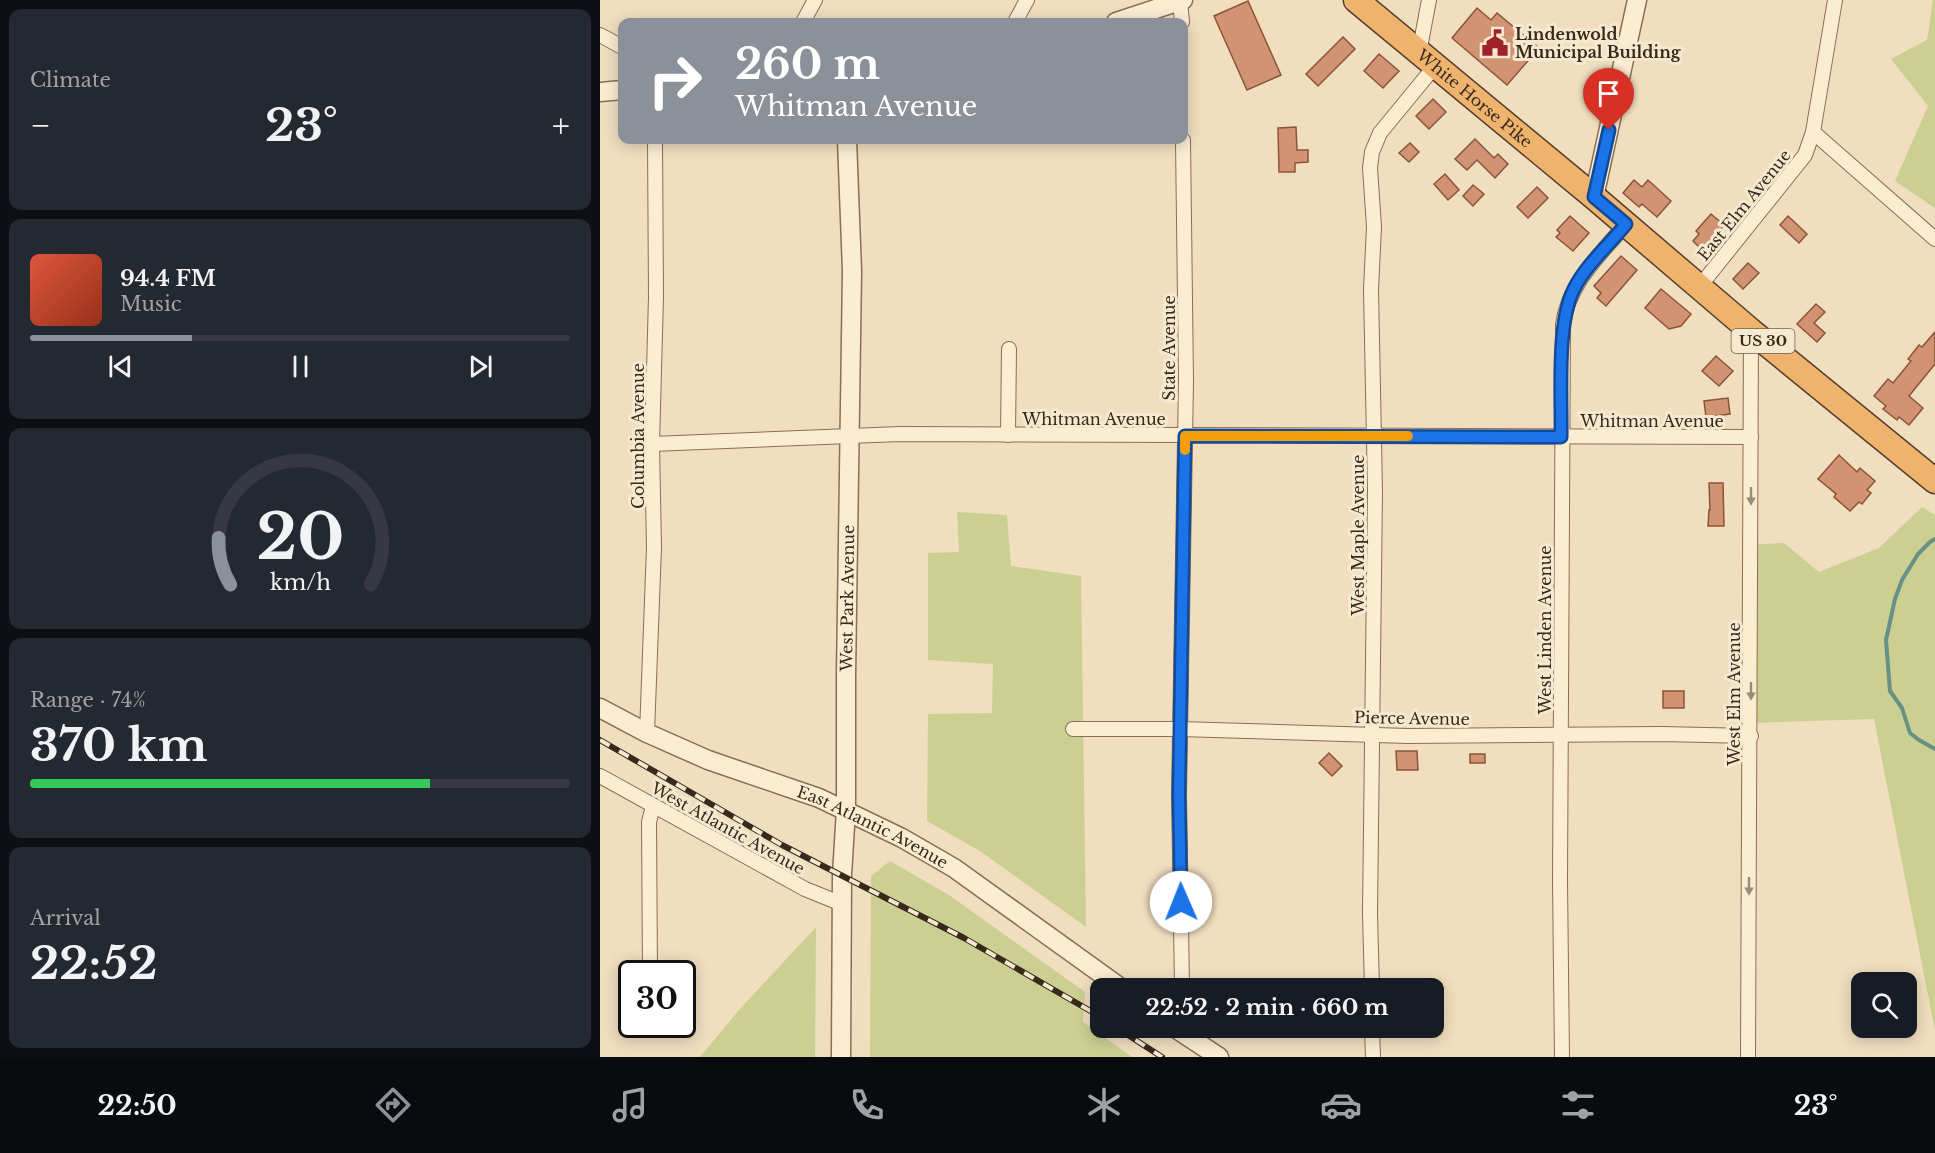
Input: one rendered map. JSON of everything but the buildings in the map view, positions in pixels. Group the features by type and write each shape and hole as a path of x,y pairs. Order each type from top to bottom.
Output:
{"highway":[{"name":"White Horse Pike","path":"1356,0 1594,197"},
{"name":"US 30","path":"1594,197 1750,331 1935,481"}],"street":[{"path":"805,18 815,0"},
{"path":"1017,18 1027,0"},
{"path":"1128,18 1181,0 1182,18"},
{"path":"1427,59 1429,0"},
{"path":"1594,197 1637,0"},
{"name":"East Elm Avenue","path":"1700,286 1805,155 1814,132 1836,0"},
{"path":"600,35 618,45"},
{"name":"West Maple Avenue","path":"1372,978 1370,914 1374,436 1371,290 1374,227 1370,168 1372,152 1380,133 1427,59"},
{"path":"600,92 618,90"},
{"path":"1814,132 1935,239"},
{"name":"Columbia Avenue","path":"647,733 654,547 652,444 656,297 655,144"},
{"name":"West Park Avenue","path":"841,1057 852,271 847,144"},
{"name":"State Avenue","path":"1182,978 1180,729 1185,436 1183,144"},
{"name":"West Linden Avenue","path":"1562,1057 1561,437 1565,312 1574,289 1585,273 1626,224"},
{"name":"West Elm Avenue","path":"1748,1057 1751,736 1750,331"},
{"path":"1008,435 1010,349"},
{"name":"Whitman Avenue","path":"652,444 900,434 1751,437"},
{"name":"East Atlantic Avenue","path":"600,708 647,733 708,760 819,798 846,809 902,838 954,868 1107,978"},
{"name":"Pierce Avenue","path":"1073,729 1180,729 1373,735 1751,736"},
{"name":"West Atlantic Avenue","path":"600,776 805,889 842,904"},
{"path":"650,960 649,822 653,806"},
{"path":"1192,1038 1218,1057"},
{"path":"1372,1038 1373,1057"}],"green space":[{"path":"1933,0 1935,0 1935,208 1895,181 1928,106 1891,59 1927,40"},
{"path":"1922,507 1935,515 1935,1031 1874,719 1751,723 1748,545 1784,543 1819,572 1879,548"},
{"path":"957,512 1007,515 1011,566 1081,576 1086,927 980,851 927,821 928,714 992,713 993,664 928,660 928,553 959,552"},
{"path":"890,861 949,895 1085,992 1083,1022 1090,1027 1090,1038 1105,1038 1132,1057 870,1057 871,876"},
{"path":"816,927 815,1057 700,1057 739,1010"}],"waterway":[{"path":"1935,539 1918,554 1902,580 1895,599 1886,640 1890,691 1902,708 1910,733 1935,749"}],"railway":[{"path":"600,740 782,845 964,938 1090,1011"},
{"path":"1133,1038 1162,1057"}],"slow traffic":[{"path":"1185,450 1185,436 1408,436"}],"place":[{"name":"Lindenwold Municipal Building","path":"1495,43"}],"route":[{"path":"1181,902 1179,794 1185,436 1561,437 1565,312 1574,289 1585,273 1626,224 1594,197 1609,130"}]}
